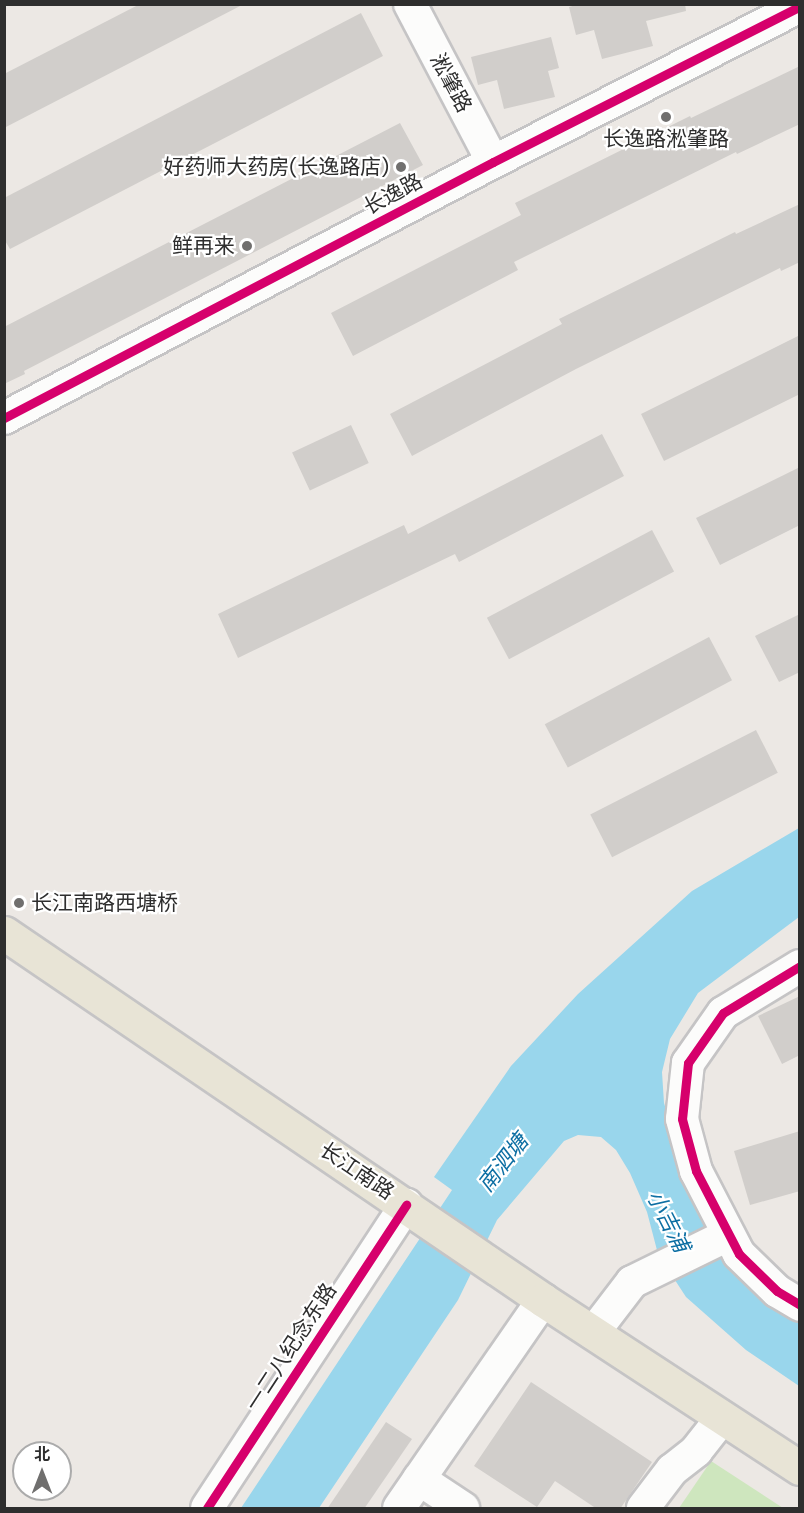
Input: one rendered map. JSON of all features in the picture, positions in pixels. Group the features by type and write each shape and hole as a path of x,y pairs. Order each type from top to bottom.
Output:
{"main road":[{"name":"长江南路","path":"4,933 536,1295 800,1468"},
{"path":"771,1451 800,1475"}],"street":[{"name":"淞肇路","path":"410,4 493,162"},
{"name":"长逸路","path":"4,418 493,162 800,6"},
{"path":"800,966 723,1013 688,1063 682,1119 696,1171 723,1248 777,1291 800,1305"},
{"name":"一二八纪念东路","path":"207,1509 418,1214"},
{"path":"601,1338 632,1282 647,1284 723,1248"},
{"path":"399,1509 536,1295"},
{"path":"644,1509 672,1470 696,1451 722,1418"},
{"path":"666,1509 686,1481 696,1451"},
{"path":"419,1479 452,1506"}],"green space":[{"path":"711,1461 783,1508 679,1508"}],"water":[{"path":"799,828 799,917 698,993 670,1039 662,1072 664,1103 687,1178 704,1221 744,1279 799,1318 799,1386 746,1350 686,1297 658,1254 647,1212 630,1173 616,1150 601,1137 578,1135 564,1141 497,1220 458,1300 319,1508 241,1508 452,1190 434,1177 511,1066 578,994 692,891"}],"building":[{"path":"140,4 244,4 4,128 4,74"},
{"path":"579,4 685,4 686,11 646,21 653,46 602,59 594,30 576,35 569,7"},
{"path":"361,13 383,56 10,249 4,239 4,198"},
{"path":"551,37 559,68 548,71 555,97 504,109 497,80 478,85 471,57"},
{"path":"800,66 800,124 737,154 736,152 514,262 518,270 353,356 331,313 521,215 515,203 690,116 691,118"},
{"path":"400,123 423,165 24,371 25,374 4,384 4,327"},
{"path":"800,204 800,262 781,271 780,268 576,369 412,456 390,414 562,324 559,319 735,232 736,234"},
{"path":"800,335 800,394 664,461 641,414"},
{"path":"351,425 369,463 310,491 292,452"},
{"path":"602,434 624,476 459,562 455,554 238,658 218,614 404,525 408,534"},
{"path":"800,467 800,525 720,565 696,518"},
{"path":"652,530 674,571 509,659 487,618"},
{"path":"800,614 800,672 779,682 755,636"},
{"path":"709,637 732,680 568,768 545,724"},
{"path":"756,730 778,773 612,857 590,814"},
{"path":"800,996 800,1055 782,1064 758,1016"},
{"path":"800,1131 800,1191 750,1205 734,1151"},
{"path":"531,1382 652,1462 620,1509 597,1509 555,1481 537,1507 474,1466"},
{"path":"386,1422 412,1439 364,1509 327,1509"}],"cycle path":[{"path":"4,418 493,162 800,6"},
{"path":"800,966 723,1013 688,1063 682,1119 696,1171 739,1254 777,1291 800,1305"},
{"path":"207,1508 406,1205"}],"place":[{"name":"长逸路淞肇路","path":"666,117"},
{"name":"好药师大药房(长逸路店)","path":"401,167"},
{"name":"鲜再来","path":"247,246"},
{"name":"长江南路西塘桥","path":"19,903"}],"water label":[{"name":"南泗塘","path":"503,1163"},
{"name":"小吉浦","path":"668,1221"}]}
